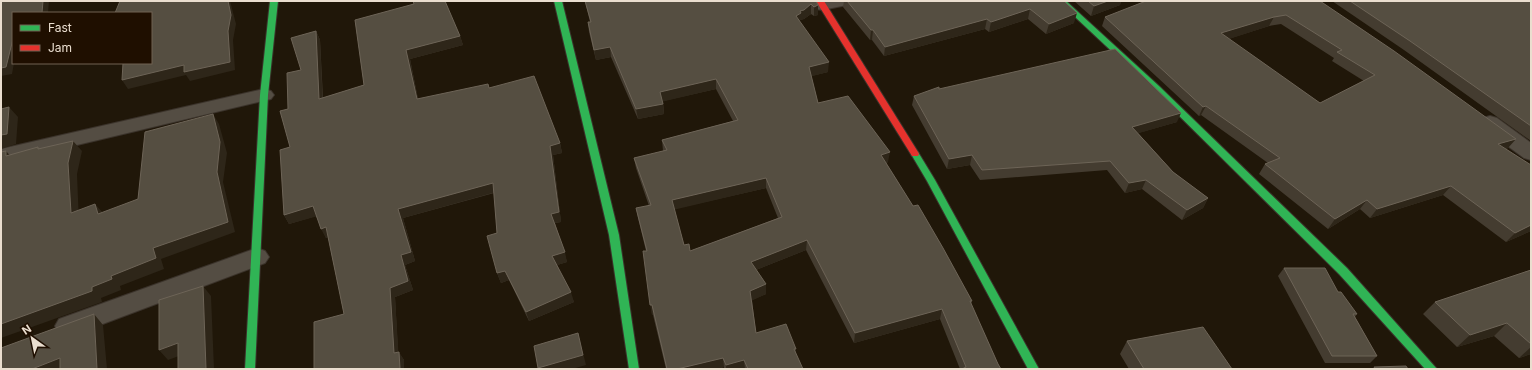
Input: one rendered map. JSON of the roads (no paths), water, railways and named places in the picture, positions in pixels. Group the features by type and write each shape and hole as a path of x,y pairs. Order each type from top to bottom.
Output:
{"street":[{"path":"250,369 257,257 264,95 274,1"},
{"path":"558,1 614,235 634,369"},
{"path":"841,1 821,3 931,180 1034,369"},
{"path":"1062,1 1156,88 1337,265 1432,369"},
{"path":"1,156 264,95"},
{"path":"1473,111 1531,153"},
{"path":"46,333 257,257"}]}
